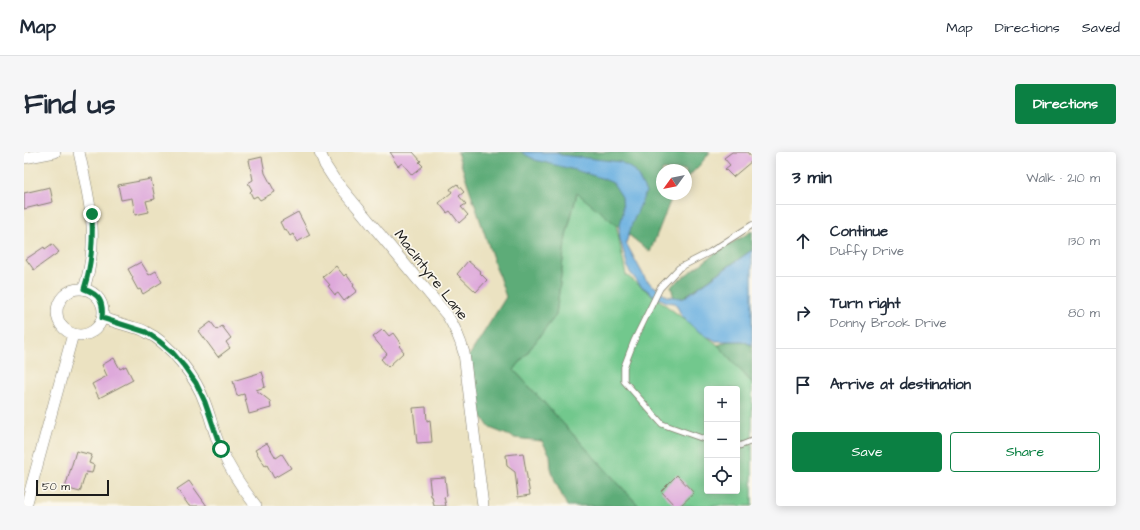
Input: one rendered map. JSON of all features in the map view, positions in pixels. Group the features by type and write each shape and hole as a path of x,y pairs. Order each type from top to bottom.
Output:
{"street":[{"path":"24,158 55,152"},
{"path":"79,152 90,201 93,237 89,273 84,289"},
{"name":"MacIntyre Lane","path":"320,152 325,165 334,179 447,315 460,340 464,353 483,506"},
{"path":"76,289 84,289 97,296 103,310 102,318 100,325 88,334 72,334 61,324 57,310 63,296 76,289"},
{"path":"102,318 146,332 173,353 184,366 196,383 205,402 221,449 231,470 256,506"},
{"path":"26,506 72,334"}],"lane":[{"path":"704,439 662,424 624,381 624,368 634,341 660,288 679,268 710,252 752,225"},
{"path":"740,446 752,441"}],"green space":[{"path":"457,152 710,152 692,173 692,164 656,164 656,200 671,200 650,252 577,193 566,236 556,315 514,370 639,506 567,506 555,481 551,468 550,455 542,441 515,438 490,428 475,408 469,356 506,297"},
{"path":"578,190 612,203 626,275 718,345 752,383 752,506 639,506 514,370 556,315 566,236"},
{"path":"752,231 752,250 675,303 671,286 720,250"},
{"path":"728,341 742,341 752,345 752,383 718,345"}],"water":[{"path":"521,152 555,152 561,155 621,162 635,171 646,192 632,224 626,243 646,280 667,296 682,299 752,250 752,345 742,341 716,341 695,329 682,316 675,303 667,302 656,297 640,285 629,271 620,239 619,228 623,213 622,197 613,183 575,170 535,160"}],"building":[{"path":"390,152 413,152 421,161 419,162 423,166 412,175 402,163 398,166"},
{"path":"732,152 747,152 752,158 752,161 733,177 725,169 730,165 724,158"},
{"path":"262,157 265,173 275,192 260,200 257,196 253,198 250,192 252,190 248,183 253,180 249,160"},
{"path":"151,179 155,199 146,201 149,212 135,215 132,198 121,200 118,185"},
{"path":"457,184 464,192 459,196 466,204 461,207 468,215 459,223 450,211 447,213 439,203 452,192 450,189"},
{"path":"50,187 53,202 24,209 24,193"},
{"path":"298,212 310,235 297,242 293,234 290,236 286,229 284,230 280,222"},
{"path":"52,244 59,252 34,270 26,259 44,247 45,249"},
{"path":"468,261 481,272 480,273 487,280 476,292 457,274"},
{"path":"141,262 149,275 156,271 162,282 143,294 140,289 138,290 128,269"},
{"path":"336,266 344,276 346,274 357,291 344,301 338,293 335,295 328,286 330,285 323,277"},
{"path":"211,322 217,330 222,326 231,338 226,342 230,348 218,357 199,331"},
{"path":"384,330 389,336 393,333 401,344 399,346 404,352 388,367 381,359 387,354 373,337"},
{"path":"114,358 120,369 126,366 133,380 99,398 92,384 107,376 102,365"},
{"path":"262,372 265,387 256,390 270,401 271,408 249,414 244,394 237,396 233,381"},
{"path":"426,407 427,421 430,420 432,442 417,443 413,408"},
{"path":"267,443 276,458 282,454 291,468 274,478 267,465 265,466 255,450"},
{"path":"76,451 92,455 89,463 94,465 92,473 86,472 80,492 65,488"},
{"path":"523,453 530,495 518,497 515,472 507,466 506,455"},
{"path":"677,475 694,493 680,506 675,506 661,491"},
{"path":"445,477 447,496 444,497 446,506 434,506 429,478"},
{"path":"189,481 207,506 189,506 177,489"}],"route":[{"path":"92,214 92,253 89,273 84,289 97,296 103,310 102,318 146,332 173,353 196,383 205,402 221,449"}]}
